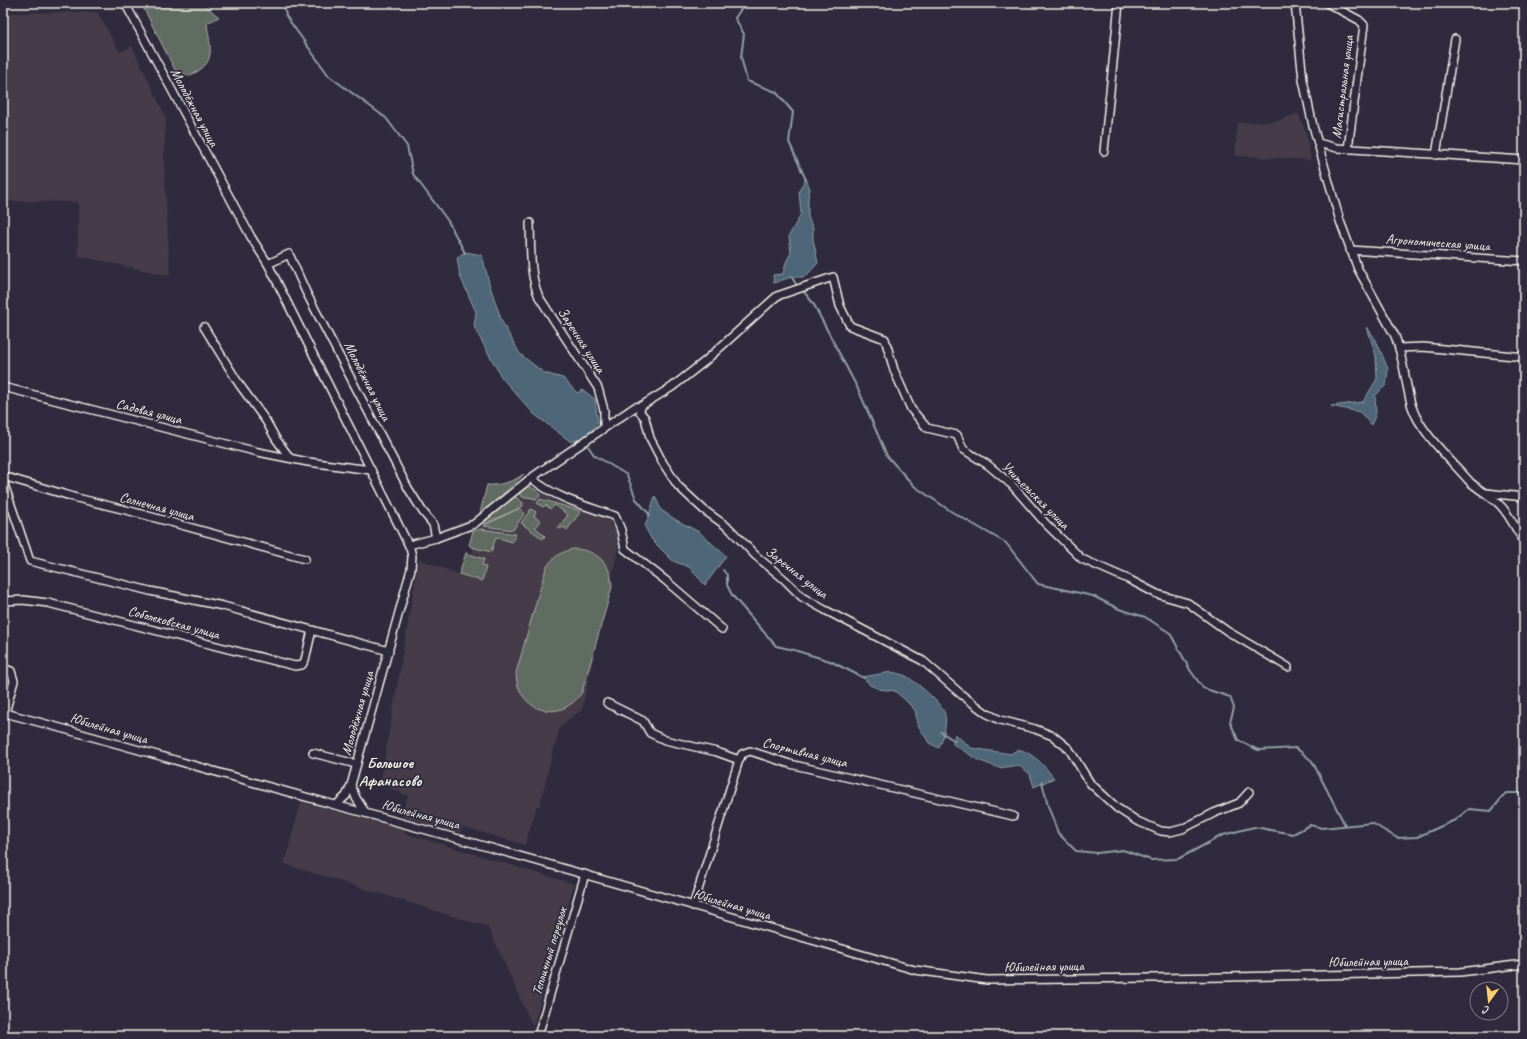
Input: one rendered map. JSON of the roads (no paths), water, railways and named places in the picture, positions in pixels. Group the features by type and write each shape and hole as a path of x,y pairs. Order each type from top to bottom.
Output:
{"street":[{"name":"Молодёжная улица","path":"125,3 251,237 268,264 409,545 412,556 411,569 351,785 346,796 336,805"},
{"path":"1104,151 1119,3"},
{"path":"1295,3 1303,80 1318,143 1340,221 1358,269 1381,310 1399,348 1413,408 1420,422 1476,488 1486,492 1524,497"},
{"name":"Магистральная улица","path":"1327,3 1359,20 1364,25 1348,148"},
{"path":"1436,155 1455,39"},
{"name":"Магистральная улица","path":"1318,143 1336,148 1524,160"},
{"name":"Заречная улица","path":"530,223 532,268 535,288 539,297 598,388 604,410 604,428"},
{"name":"Агрономическая улица","path":"1350,250 1524,261"},
{"name":"Молодёжная улица","path":"268,264 289,254 306,292 408,488 423,512 433,524 436,538"},
{"name":"Учительская улица","path":"641,406 672,387 704,362 754,315 777,296 833,277 840,306 850,326 885,339 894,370 911,409 927,428 957,435 963,449 988,465 1012,485 1046,524 1082,558 1157,594 1188,603 1227,631 1288,667"},
{"path":"204,327 239,384 266,421 276,439 290,458 308,462 371,470"},
{"path":"1399,348 1423,347 1524,357"},
{"name":"Садовая улица","path":"3,387 258,452 290,458"},
{"path":"409,545 436,538 474,524 531,478 604,428 635,408 641,406"},
{"name":"Заречная улица","path":"641,406 640,412 645,418 650,438 663,463 678,486 704,510 730,528 756,556 784,579 802,597 824,610 923,661 962,695 986,713 1000,720 1035,729 1054,736 1069,749 1090,783 1117,808 1137,821 1161,831 1170,832 1239,803 1249,792"},
{"name":"Солнечная улица","path":"3,476 77,498 305,559"},
{"path":"531,478 575,503 615,516 621,530 625,549 665,580 722,629"},
{"path":"3,481 30,561 150,591 223,606 389,651"},
{"path":"1486,492 1501,506 1524,542"},
{"name":"Соболековская улица","path":"3,601 23,600 48,603 295,666 302,664 305,660 312,630"},
{"name":"Юбилейная улица","path":"3,668 10,671 14,681 5,713 585,874 916,970 986,980 1236,977 1460,972 1524,964"},
{"path":"607,703 643,721 650,733 665,740 717,752 739,760 693,906"},
{"name":"Спортивная улица","path":"739,760 742,754 750,751 790,764 1013,816"},
{"path":"313,753 356,764"},
{"path":"351,785 356,798 365,812"},
{"name":"Тепличный переулок","path":"538,1036 585,874"}],"water":[{"path":"806,178 810,189 808,197 808,217 813,229 813,239 818,263 805,277 791,277 774,283 773,275 783,274 786,262 791,253 789,236 801,214 799,191"},
{"path":"465,252 482,255 489,283 502,322 520,354 544,373 563,378 577,393 583,390 595,399 598,424 583,438 571,442 534,414 502,378 474,327 476,312 460,276 457,257"},
{"path":"1367,327 1376,340 1388,369 1386,385 1375,396 1376,414 1371,425 1360,412 1331,406 1363,402 1377,379 1376,356"},
{"path":"655,496 661,510 699,532 726,556 705,585 689,567 673,561 652,540 645,527"},
{"path":"891,672 904,675 910,679 940,705 945,715 945,727 939,748 929,743 918,725 915,710 903,698 895,691 879,689 870,685 863,677"},
{"path":"955,734 971,748 1011,754 1018,749 1024,751 1038,760 1054,778 1034,787 1030,774 1019,765 999,768 978,760 953,744"}],"waterway":[{"path":"284,3 286,16 329,76 386,118 407,146 413,174 448,221 465,253"},
{"path":"745,3 735,18 744,34 741,57 747,81 776,92 793,112 789,142 806,180"},
{"path":"791,276 796,284"},
{"path":"804,292 813,303 859,391 887,456 914,486 952,512 1006,543 1038,584 1093,596 1119,609 1145,617 1170,633 1190,670 1203,688 1230,697 1234,708 1230,722 1238,740 1258,750 1296,748 1312,761 1345,825"},
{"path":"588,446 594,455 627,475 636,499 650,515"},
{"path":"723,570 727,575 727,585 732,595 776,646 830,661 864,678"},
{"path":"941,732 955,741"},
{"path":"1042,782 1048,806 1058,833 1076,851 1097,853 1123,850 1151,860 1178,859 1223,835 1254,827 1293,834 1310,825 1322,828 1372,823 1397,838 1417,837 1455,820 1469,809 1491,811 1506,793 1524,793"}],"district":[{"name":"Большое Афанасово","path":"390,771"}]}
